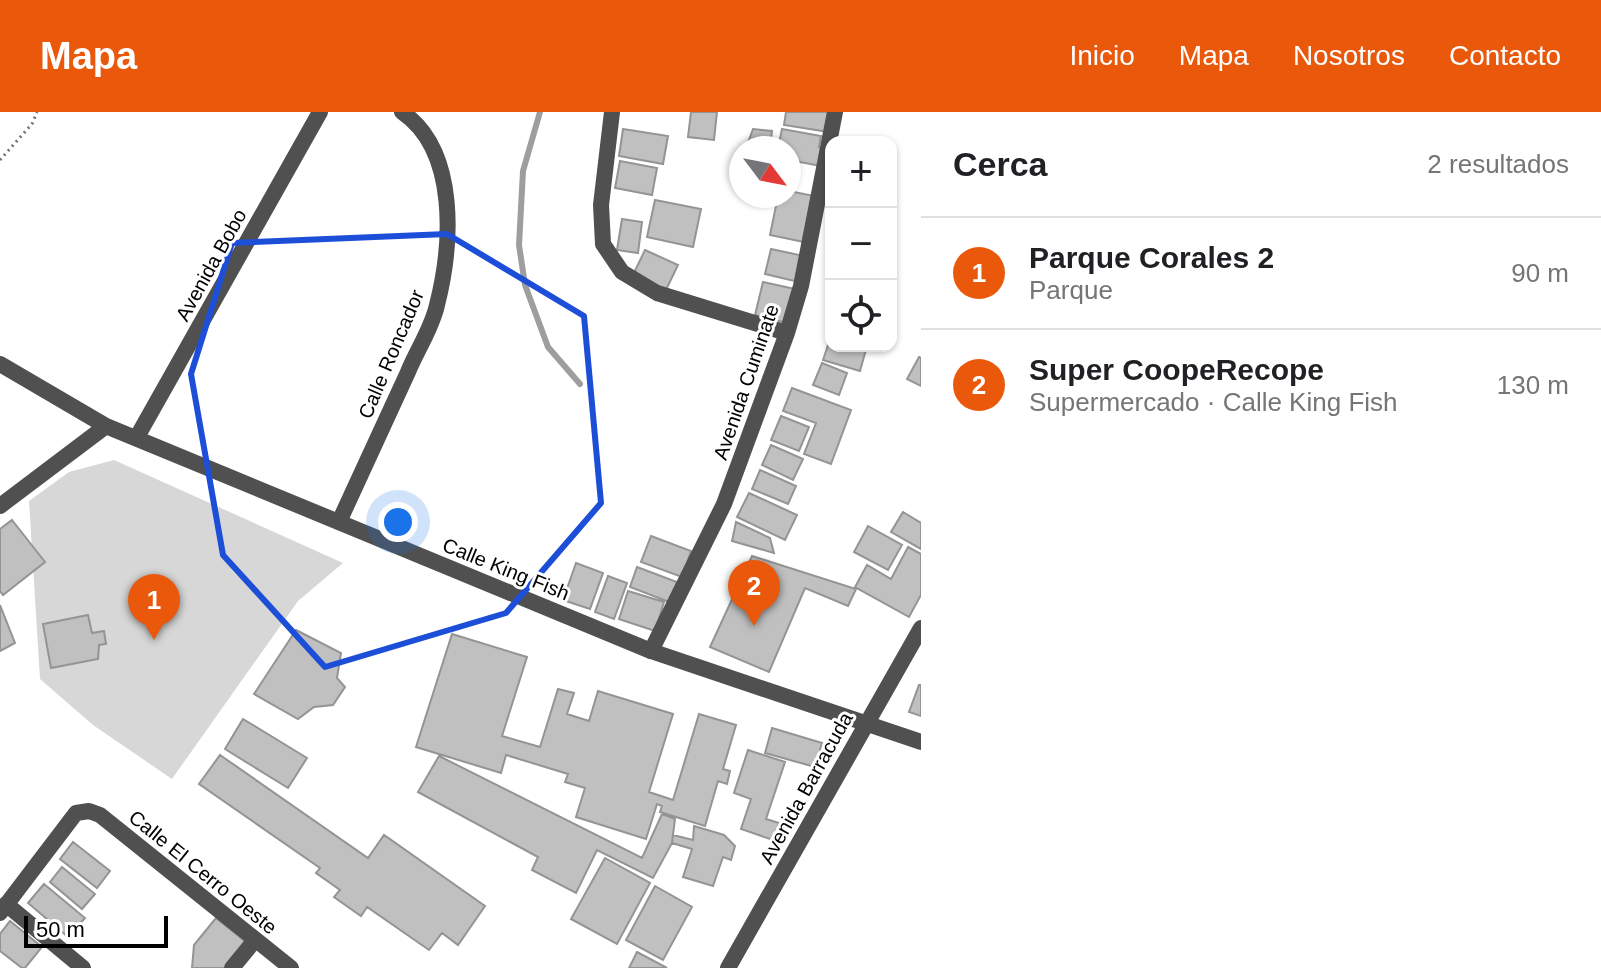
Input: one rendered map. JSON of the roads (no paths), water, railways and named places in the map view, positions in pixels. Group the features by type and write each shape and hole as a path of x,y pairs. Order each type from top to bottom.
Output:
{"street":[{"name":"Avenida Bobo","path":"137,437 320,112"},
{"name":"Calle Roncador","path":"339,522 437,308 448,252 447,203 438,156 413,119 402,112"},
{"path":"612,112 601,205 603,244 622,272 657,293 787,333"},
{"name":"Avenida Cuminate","path":"651,651 724,504 787,333 801,286 835,112"},
{"name":"Calle King Fish","path":"0,364 106,426 651,651 921,742"},
{"path":"0,506 106,426"},
{"name":"Avenida Barracuda","path":"728,968 921,628"},
{"name":"Calle El Cerro Oeste","path":"3,909 76,813 89,811 100,815 291,968"},
{"path":"3,909 83,968"},
{"path":"232,968 255,940"}],"waterway":[{"path":"540,112 523,171 519,245 525,285 548,347 580,384"}],"place":[{"name":"Super CoopeRecope","path":"754,626"},
{"name":"Parque Corales 2","path":"154,640"}]}
